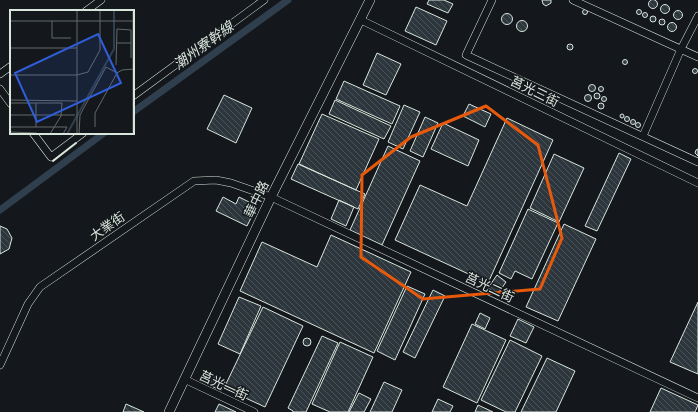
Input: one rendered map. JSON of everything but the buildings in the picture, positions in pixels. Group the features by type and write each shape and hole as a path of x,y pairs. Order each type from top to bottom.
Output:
{"main road":[{"name":"華中路","path":"169,412 271,197 370,0"}],"street":[{"path":"87,10 101,0"},
{"path":"134,95 264,0"},
{"path":"492,0 466,55 698,162"},
{"path":"573,0 698,57"},
{"path":"644,136 681,49 698,16"},
{"name":"莒光三街","path":"361,20 698,183"},
{"path":"0,74 10,67"},
{"path":"0,89 10,103"},
{"path":"34,134 51,157 82,134"},
{"name":"大業街","path":"0,365 28,304 40,287 194,181 216,180 231,183 271,197"},
{"name":"莒光二街","path":"271,197 698,398"},
{"name":"莒光一街","path":"184,379 254,412"}],"highlighted area":[{"path":"486,106 538,145 562,238 540,289 423,299 361,257 362,175 411,137"}],"waterway":[{"name":"潮州寮幹線","path":"134,111 288,0"},
{"name":"潮州寮幹線","path":"0,210 103,134"}],"wall":[{"path":"53,161 76,143"}]}
